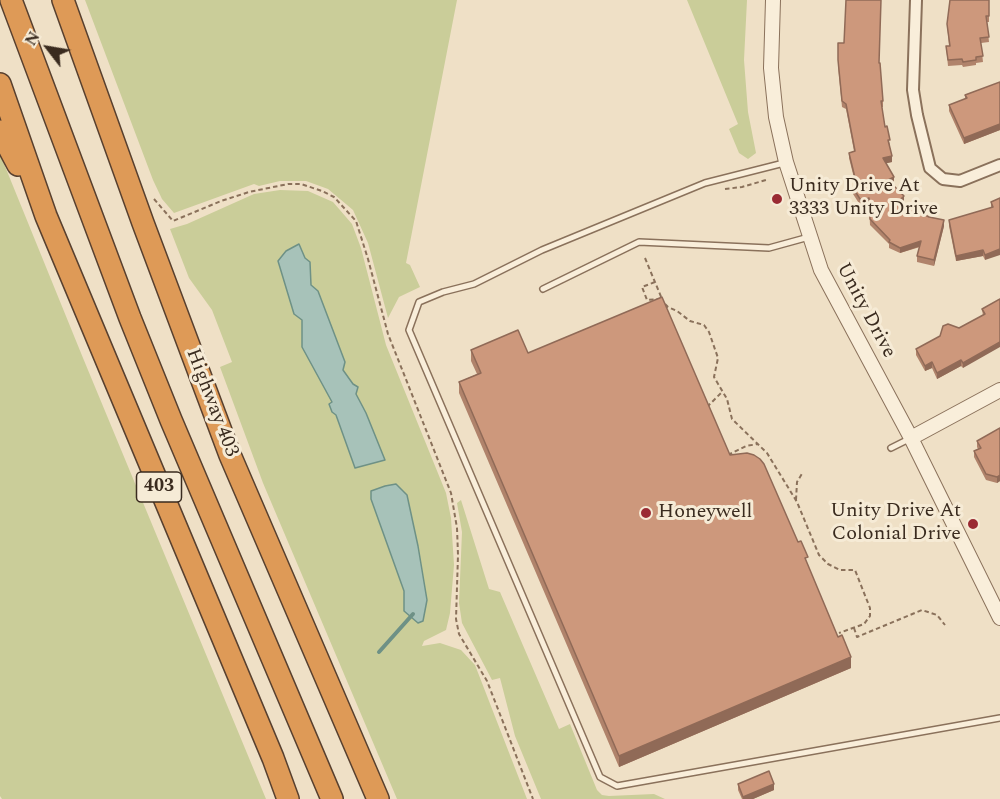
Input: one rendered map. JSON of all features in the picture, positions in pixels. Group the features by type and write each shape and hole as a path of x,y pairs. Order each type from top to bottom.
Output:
{"highway":[{"path":"11,0 130,318 332,799"},
{"name":"Highway 403","path":"63,0 142,224 230,455 378,799"},
{"name":"403","path":"0,84 46,216 288,799"},
{"path":"0,131 46,216"}],"street":[{"name":"Unity Drive","path":"773,0 771,68 776,117 786,162 820,270 911,438 1000,618"},
{"path":"916,0 913,90 930,168 943,179 951,182 960,181 1000,165"},
{"path":"911,438 1000,390"}],"lane":[{"path":"786,162 705,183 542,250 474,284 443,292 418,302 409,330 600,777 616,786 1000,718"},
{"path":"543,289 639,242 769,248 810,236"},
{"path":"891,448 911,438"}],"path":[{"path":"148,194 173,221 249,192 288,184 301,184 322,190 334,197 356,221 388,334 451,493 457,528 456,620 459,634 487,681 532,799"},
{"path":"645,258 668,307 690,321 704,325 709,332 718,358 714,377 729,405 732,419 766,453 797,502 819,555 828,564 840,570 855,570 870,608 870,616 864,624 839,633"},
{"path":"655,282 642,287 647,300 662,298"},
{"path":"706,407 722,392"},
{"path":"728,455 746,446 758,444"},
{"path":"797,502 797,482 803,472"},
{"path":"854,628 857,637 922,610 937,615 945,625"}],"green space":[{"path":"85,0 457,0 406,263 410,265 420,287 399,297 388,318 368,243 353,210 328,189 306,181 280,181 259,186 254,184 174,213 162,199 153,180"},
{"path":"687,0 747,0 744,60 748,112 756,153 748,159 739,153 729,129 738,124"},
{"path":"0,154 266,799 2,799 0,796"},
{"path":"280,190 308,191 333,202 352,224 361,248 386,345 446,493 451,518 454,565 450,613 446,630 424,641 422,646 440,643 461,650 475,665 527,799 397,799 263,483 220,367 232,362 212,310 189,278 170,229 187,224 254,194"},
{"path":"461,500 489,589 500,592 559,729 570,724 597,790 602,795 609,796 654,794 665,799 541,799 515,736 500,678 492,680 462,623 459,603 462,532 457,503"}],"water":[{"path":"299,244 305,258 310,262 311,285 318,291 345,362 343,370 358,387 356,394 385,460 355,468 336,415 329,404 332,402 302,347 302,320 294,314 278,261 286,251"},
{"path":"396,484 407,495 427,600 423,621 418,623 404,611 404,591 371,499 371,491"}],"building":[{"path":"846,0 881,0 879,63 883,101 881,101 892,156 883,158 894,177 888,180 904,196 899,201 929,217 944,220 934,260 917,256 921,241 900,248 889,242 890,240 870,219 869,198 862,202 853,188 857,186 849,153 855,151 846,104 842,101 838,60 838,43 844,43"},
{"path":"950,0 989,0 989,16 986,16 989,37 980,38 983,56 976,57 976,60 963,62 962,59 948,60 946,46 950,46 947,24"},
{"path":"1000,82 1000,124 964,138 949,105 967,98 965,95"},
{"path":"1000,198 1000,249 985,255 983,250 956,256 949,220 993,207 991,202"},
{"name":"Honeywell","path":"662,297 730,455 747,453 754,455 764,464 798,542 801,541 808,557 805,558 838,637 842,635 851,657 619,756 459,382 481,373 471,350 518,330 528,353"},
{"path":"1000,299 1000,342 963,363 961,360 937,373 932,362 925,366 916,349 940,336 943,326 948,324 959,328 985,314 982,309"},
{"path":"1000,428 1000,475 997,477 986,474 974,451 981,448 977,441"},
{"path":"769,771 774,784 743,797 738,784"}],"waterway":[{"path":"379,652 413,614"}],"place":[{"name":"Unity Drive At 3333 Unity Drive","path":"777,199"},
{"name":"Honeywell","path":"646,513"},
{"name":"Unity Drive At Colonial Drive","path":"973,524"}]}
